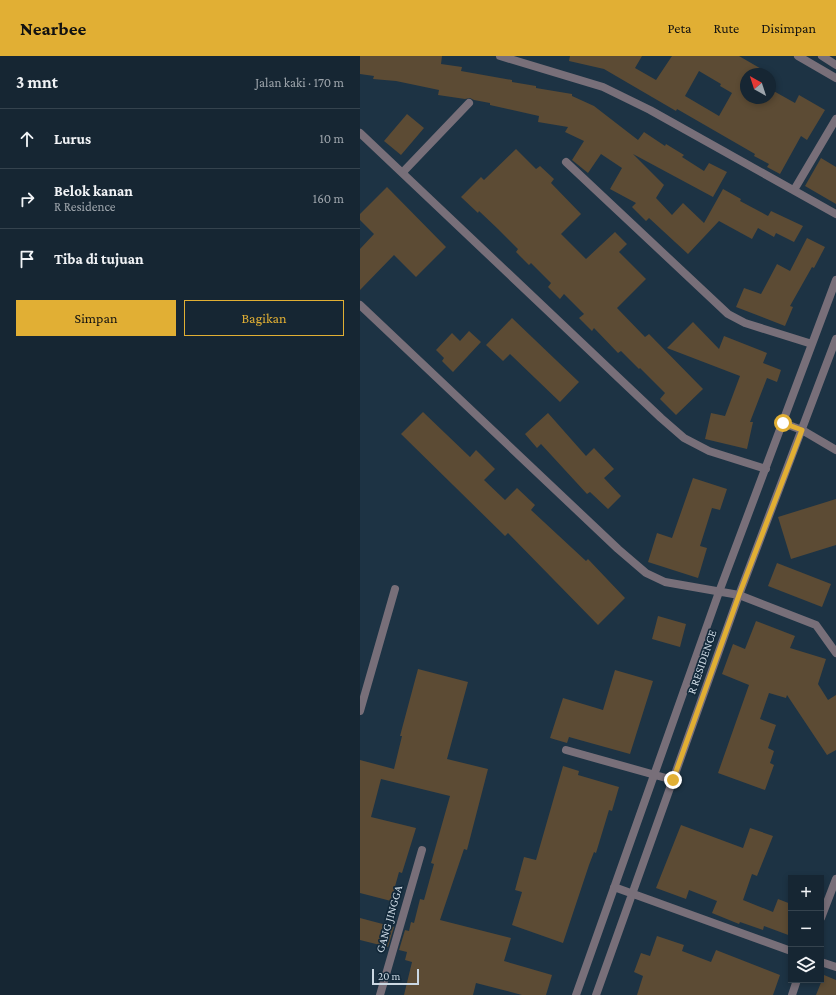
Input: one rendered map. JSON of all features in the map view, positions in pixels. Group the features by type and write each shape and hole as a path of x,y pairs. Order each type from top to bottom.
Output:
{"street":[{"path":"500,56 604,87 650,110 836,214"},
{"path":"798,56 836,78"},
{"path":"822,56 836,65"},
{"path":"403,172 469,103"},
{"path":"794,190 836,119"},
{"path":"360,133 403,172 661,418 684,438 709,451 766,469"},
{"path":"566,162 728,314 745,323 812,344"},
{"path":"576,995 719,592 836,280"},
{"path":"360,305 618,549 646,573 665,582 739,595 816,625 836,653"},
{"name":"R RESIDENCE","path":"596,995 739,595 836,339"},
{"path":"783,423 802,430 836,450"},
{"path":"360,711 395,589"},
{"path":"566,750 673,780"},
{"name":"GANG JINGGA","path":"380,995 422,850"},
{"path":"824,911 836,880"},
{"path":"614,887 788,950"},
{"path":"824,963 836,967"},
{"path":"792,995 796,983"}],"building":[{"path":"360,56 442,56 441,64 462,67 461,71 512,80 512,82 536,86 536,88 572,94 572,96 594,106 638,140 644,132 665,146 666,144 684,155 682,157 704,171 709,163 727,172 713,197 633,154 664,185 656,198 672,215 683,203 704,223 723,189 741,199 740,201 768,216 771,211 803,226 794,242 776,233 774,237 758,228 752,239 719,221 688,254 649,218 646,221 632,207 636,203 610,189 622,168 601,154 588,173 572,160 584,141 565,132 568,127 538,122 539,116 490,105 490,103 470,98 465,99 438,95 439,90 396,81 373,79 374,76 360,74"},
{"path":"570,56 642,56 635,68 656,80 672,56 739,56 760,68 740,68 740,104 776,104 776,92 795,103 799,95 825,110 807,140 801,136 780,174 767,167 769,164 754,156 755,154 677,109 676,111 604,69 569,61","holes":["699,71 721,84 720,86 732,93 719,116 685,96"]},
{"path":"407,114 424,128 401,155 384,141"},
{"path":"516,149 536,169 540,166 554,179 551,183 581,214 561,234 586,259 615,232 627,244 619,252 646,279 617,308 645,337 649,334 703,389 676,415 660,399 665,393 621,351 618,353 594,328 592,331 579,318 584,314 564,294 560,299 548,287 551,283 531,263 529,265 516,252 518,249 479,211 478,213 461,197 481,177 484,180"},
{"path":"821,158 836,167 836,204 805,186"},
{"path":"387,187 446,247 416,277 394,255 360,290 360,249 374,234 360,220 360,214"},
{"path":"807,238 825,247 814,268 812,267 790,306 793,307 785,326 736,307 744,288 761,294 777,264 790,271"},
{"path":"512,318 579,382 560,402 510,354 503,361 486,345"},
{"path":"693,322 719,349 724,336 767,353 763,363 781,370 777,382 767,378 750,422 753,422 747,449 705,439 711,413 725,416 740,376 667,348"},
{"path":"469,331 481,342 453,372 442,361 444,358 436,350 452,333 460,341"},
{"path":"423,412 470,457 476,450 495,469 484,480 505,500 517,488 535,505 531,510 586,561 588,559 625,598 598,625 508,533 505,536 401,434"},
{"path":"548,413 586,456 594,448 614,469 604,478 621,496 608,509 590,492 587,494 541,444 537,448 525,434"},
{"path":"693,478 727,489 720,510 712,508 700,546 707,548 698,578 648,562 657,533 672,538"},
{"path":"836,499 836,545 791,559 778,517"},
{"path":"777,563 831,584 822,607 768,586"},
{"path":"658,616 686,624 680,647 652,639"},
{"path":"756,621 795,636 790,648 826,659 818,684 828,700 836,695 836,750 827,755 787,695 786,698 769,693 760,719 776,725 768,748 774,751 770,763 774,765 765,790 718,773 749,685 722,674 733,644 745,649"},
{"path":"418,669 468,682 447,759 488,769 467,850 464,849 440,920 511,938 504,961 552,975 546,995 522,995 476,983 473,995 404,995 412,962 405,960 407,952 399,950 405,930 409,931 411,922 414,923 420,899 424,900 434,864 431,863 450,796 381,779 371,817 416,828 402,873 399,872 391,901 360,893 360,760 394,769 402,736 400,736"},
{"path":"615,670 653,681 630,754 569,737 567,743 550,738 563,698 603,710"},
{"path":"563,766 579,771 578,775 619,787 612,811 609,810 596,853 594,852 589,865 563,943 512,925 522,892 515,890 524,857 536,860"},
{"path":"681,825 743,848 750,828 773,836 757,876 752,874 743,900 773,912 778,899 788,903 788,935 764,926 763,930 740,922 739,924 712,913 717,901 689,890 686,899 656,888"},
{"path":"360,918 394,927 388,947 360,940"},
{"path":"657,936 684,945 682,951 711,962 716,950 780,975 773,995 637,995 643,976 634,972 641,953 650,956"},
{"path":"824,975 836,980 836,995 816,995 821,983 824,983"}],"route":[{"path":"673,780 739,595 802,430 783,423"}]}
